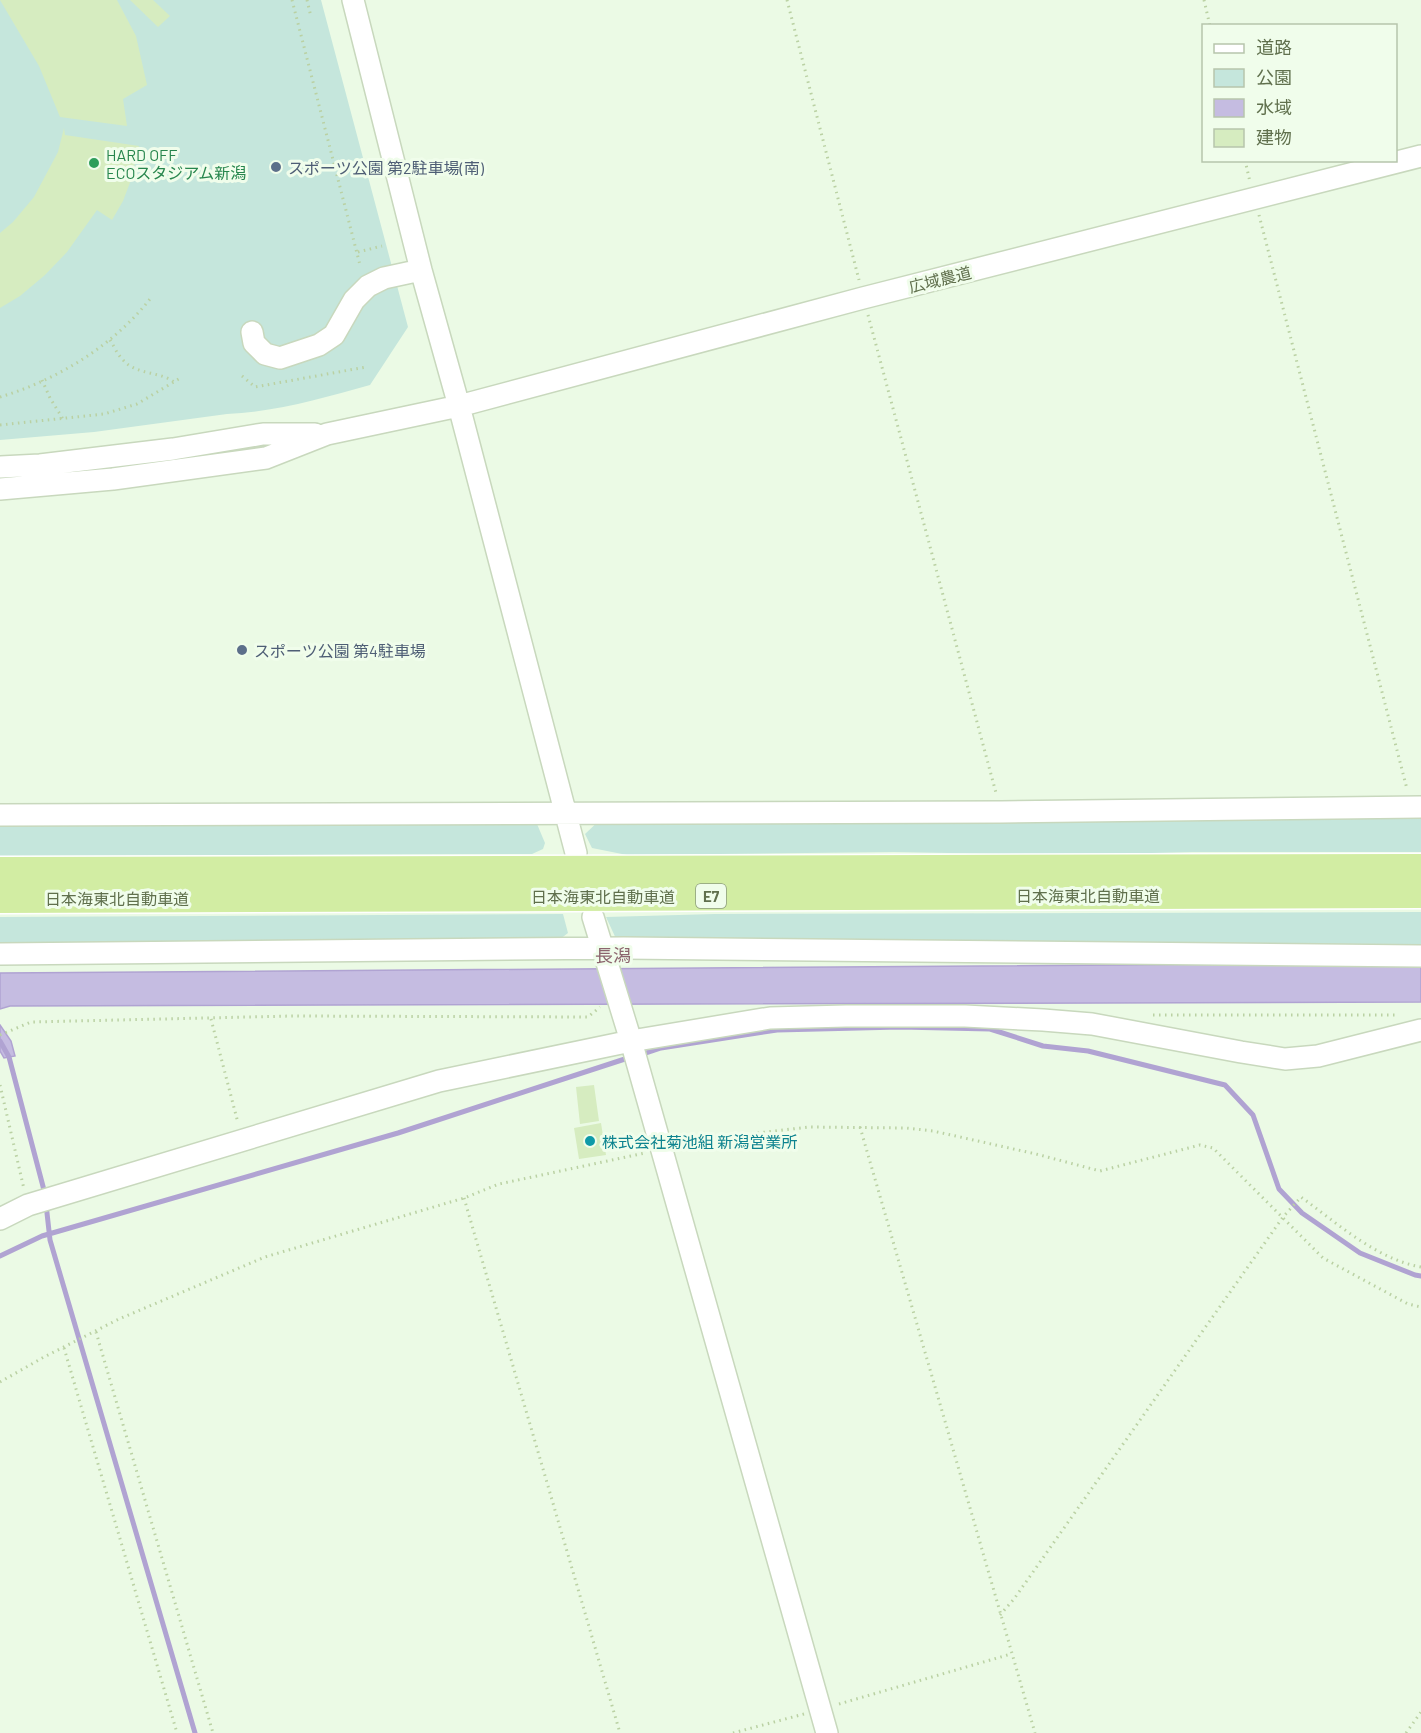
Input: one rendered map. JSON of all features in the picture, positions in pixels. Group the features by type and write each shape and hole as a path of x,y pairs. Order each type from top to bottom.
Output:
{"highway":[{"name":"日本海東北自動車道","path":"0,872 1421,869"},
{"name":"日本海東北自動車道","path":"0,898 1421,893"}],"street":[{"path":"353,0 576,853"},
{"name":"広域農道","path":"327,434 459,406 863,298 1421,156"},
{"path":"252,332 254,343 265,354 280,358 319,345 334,335 354,300 368,286 384,278 422,270"},
{"path":"0,468 173,449 263,434 327,434"},
{"path":"0,489 157,473 266,458 327,434"},
{"path":"0,815 1001,812 1416,808"},
{"path":"593,917 827,1733"},
{"path":"0,954 604,951 1421,956"},
{"path":"0,1219 31,1204 440,1082 633,1051 770,1018 965,1016 1092,1024 1285,1059 1318,1056 1415,1023"}],"path":[{"path":"292,0 360,264"},
{"path":"307,0 311,17"},
{"path":"787,0 863,298 1001,812"},
{"path":"1204,0 1210,24"},
{"path":"1255,199 1406,782 1416,808"},
{"path":"358,252 382,246"},
{"path":"0,396 22,390 69,367 110,340 136,316 150,299"},
{"path":"110,340 123,361 138,370 166,376 174,382"},
{"path":"242,376 255,387 366,367"},
{"path":"0,425 104,414 137,404 183,377"},
{"path":"42,380 63,419"},
{"path":"0,1035 31,1022 292,1016 588,1017 598,1009"},
{"path":"1150,1015 1415,1023"},
{"path":"211,1019 243,1139"},
{"path":"0,1085 31,1204"},
{"path":"860,1126 1035,1733"},
{"path":"0,1382 119,1319 265,1257 464,1198 499,1185 660,1150 681,1142 809,1127 860,1126 933,1131 1100,1171 1200,1145 1213,1148 1323,1258 1408,1304 1421,1306"},
{"path":"1000,1615 1014,1599 1283,1217 1301,1197 1366,1244 1408,1264 1421,1267"},
{"path":"464,1198 620,1733"},
{"path":"96,1332 213,1733"},
{"path":"64,1348 177,1733"},
{"path":"733,1733 1012,1654"},
{"path":"1406,1733 1421,1712"}],"green space":[{"path":"0,0 321,0 408,327 370,385 299,404 245,413 94,432 0,440"},
{"path":"1421,812 1421,852 1192,852 1069,855 894,852 627,855 592,848 585,834 603,817"},
{"path":"0,813 537,824 545,843 543,849 532,854 0,856"},
{"path":"1421,912 1421,944 618,943 606,917 715,914"},
{"path":"563,914 568,933 551,946 0,949 0,917"}],"water":[{"path":"1264,964 1421,966 1421,1002 10,1006 0,1009 0,973"},
{"path":"0,1025 11,1041 15,1056 4,1058 0,1051"}],"building":[{"path":"0,0 117,0 136,36 147,85 123,99 127,126 60,117 39,66"},
{"path":"130,0 153,0 170,16 158,27"},
{"path":"64,128 65,135 139,146 131,180 112,220 97,210 67,252 45,275 20,296 0,308 0,233 13,222 34,197 58,152"},
{"path":"594,1085 599,1121 580,1124 576,1087"},
{"name":"株式会社菊池組 新潟営業所","path":"601,1123 606,1155 579,1159 574,1128"}],"waterway":[{"path":"640,1055 661,1048 777,1030 900,1027 990,1029 1043,1046 1088,1051 1225,1085 1253,1115 1279,1189 1302,1213 1360,1253 1421,1276"},
{"path":"0,1041 9,1057 45,1194"},
{"path":"0,1256 42,1236 398,1133 631,1057"},
{"path":"46,1204 50,1240 195,1733"}],"place":[{"name":"HARD OFF ECOスタジアム新潟","path":"94,163"},
{"name":"スポーツ公園 第2駐車場(南)","path":"276,167"},
{"name":"スポーツ公園 第4駐車場","path":"242,650"},
{"name":"株式会社菊池組 新潟営業所","path":"590,1141"}],"district":[{"name":"長潟","path":"613,955"}]}
